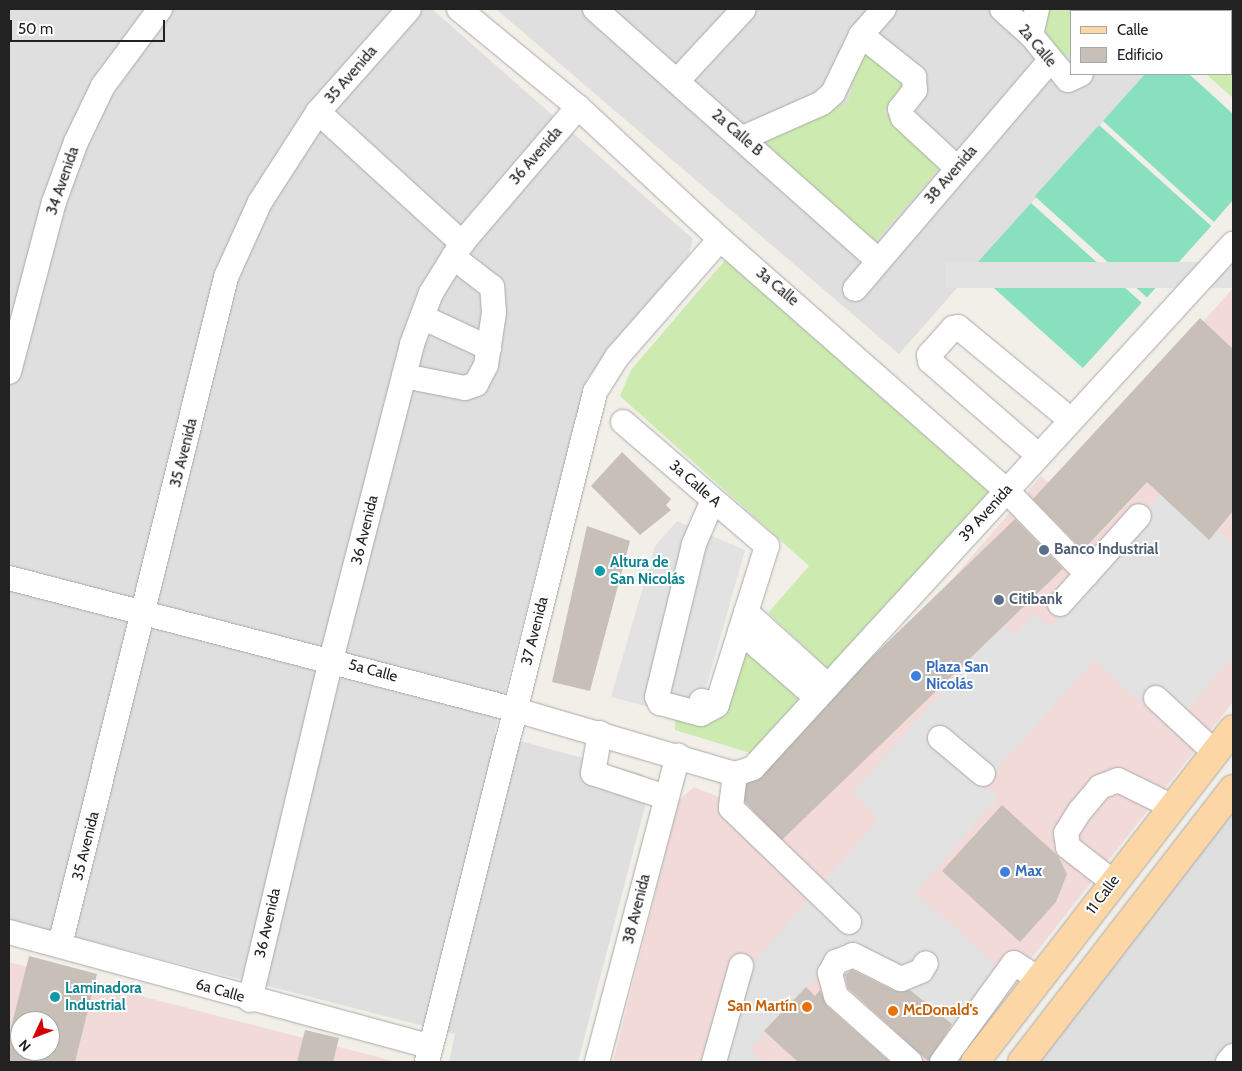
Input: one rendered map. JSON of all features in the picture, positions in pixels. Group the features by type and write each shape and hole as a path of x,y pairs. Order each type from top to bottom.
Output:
{"main road":[{"name":"11 Calle","path":"975,1062 1213,751 1233,728"},
{"path":"1022,1062 1233,789"}],"street":[{"name":"34 Avenida","path":"9,372 54,202 76,142 103,86 160,9"},
{"name":"35 Avenida","path":"60,945 145,612 226,277 260,202 318,112 409,9"},
{"name":"3a Calle","path":"459,9 578,107 720,239 1006,490 1087,574"},
{"path":"677,81 744,9"},
{"path":"743,138 822,103 833,93 861,35 884,9"},
{"name":"2a Calle","path":"1002,9 1031,35 1049,62 1070,73"},
{"path":"1031,35 1037,9"},
{"name":"2a Calle B","path":"602,11 677,81 878,260"},
{"path":"861,35 914,77 915,90 900,108 903,118 957,168"},
{"name":"38 Avenida","path":"855,289 1049,62"},
{"name":"36 Avenida","path":"250,1000 331,660 404,376 422,316 457,250 578,107"},
{"path":"318,112 492,287 494,313 489,348 476,384 465,388 404,376"},
{"name":"37 Avenida","path":"429,1055 595,392 616,358 720,239"},
{"name":"39 Avenida","path":"734,774 753,768 1233,244"},
{"path":"422,316 489,348"},
{"path":"1038,455 930,361 953,328 958,327 1071,420"},
{"name":"3a Calle A","path":"623,422 767,546 743,621"},
{"path":"713,500 694,544 656,697 660,703 701,714 708,704 743,621 823,692"},
{"path":"1060,604 1139,516"},
{"name":"5a Calle","path":"9,578 331,660 516,710 600,733 734,774"},
{"path":"1156,698 1213,751"},
{"path":"600,733 593,773 665,797"},
{"path":"940,738 983,774"},
{"name":"38 Avenida","path":"597,1062 665,797 678,756"},
{"path":"734,774 731,808 809,886 849,922"},
{"path":"1113,882 1068,847 1066,833 1080,811 1100,787 1118,780 1171,806"},
{"name":"6a Calle","path":"9,932 250,1000 429,1055"},
{"path":"910,1062 836,996 830,973 836,962 853,955 900,979 920,971 926,963"},
{"path":"942,1062 976,1012 1014,963 1039,979"},
{"path":"714,1062 741,966"},
{"path":"976,1012 999,1030"},
{"path":"1228,1062 1233,1056"}],"shaded area":[{"path":"9,9 432,9 693,239 689,254 587,379 494,734 642,774 649,791 578,1062 449,1062 455,1034 9,920"},
{"path":"496,9 1168,9 1070,10 1070,75 1144,75 899,354"},
{"path":"945,262 1233,262 1233,288 945,288"},
{"path":"1233,288 1233,702 950,1062 613,1062 679,800 694,787 753,811 1041,476 1055,488"},
{"path":"1166,486 1233,543 1233,657 1170,729 1094,660 984,784 998,797 916,893 1002,970 955,1032 850,939 750,1050 763,1062 723,1062 741,976 878,820 853,792 1002,624 1015,634 1033,614 1052,627"},
{"name":"Altura de San Nicolás","path":"677,521 745,550 697,720 611,697 655,546"},
{"path":"1233,808 1233,1062 1036,1062"},
{"path":"9,962 397,1062 9,1062"}],"green space":[{"path":"1045,9 1070,11 1070,56 1055,52 1041,31"},
{"path":"1168,9 1233,9 1233,98 1207,75 1232,75 1232,10"},
{"path":"863,48 906,86 884,112 942,165 875,242 765,142 848,102"},
{"path":"1144,75 1190,75 1233,114 1233,200 1214,222 1103,121"},
{"path":"1099,125 1211,226 1147,297 1035,196"},
{"path":"1031,203 1142,303 1083,368 972,268"},
{"path":"725,260 989,492 830,671 768,613 809,566 620,396 631,370"},
{"path":"753,648 804,695 750,753 675,730 675,715 697,720 742,654"}],"building":[{"path":"1200,318 1233,349 1233,511 1209,540 1147,482 1083,550 1033,499"},
{"name":"Altura de San Nicolás","path":"622,452 671,499 666,505 671,510 640,535 591,486"},
{"path":"1015,519 1063,569 782,840 734,791"},
{"path":"587,526 630,541 590,691 552,682"},
{"name":"Max","path":"1002,805 1058,856 1067,874 1056,902 1020,942 942,871"},
{"name":"Laminadora Industrial","path":"29,956 97,974 75,1062 9,1062 10,1032 10,1061 60,1061 60,1011 15,1011"},
{"path":"852,970 895,991 910,990 952,1024 929,1062 848,988 845,975"},
{"name":"San Martín","path":"806,987 815,996 820,990 827,1006 890,1062 798,1062 764,1031"},
{"path":"305,1030 339,1038 333,1062 297,1062"}],"place":[{"name":"Banco Industrial","path":"1044,550"},
{"name":"Altura de San Nicolás","path":"600,571"},
{"name":"Citibank","path":"999,600"},
{"name":"Plaza San Nicolás","path":"916,676"},
{"name":"Max","path":"1005,872"},
{"name":"Laminadora Industrial","path":"55,997"},
{"name":"San Martín","path":"807,1007"},
{"name":"McDonald's","path":"893,1011"}]}
